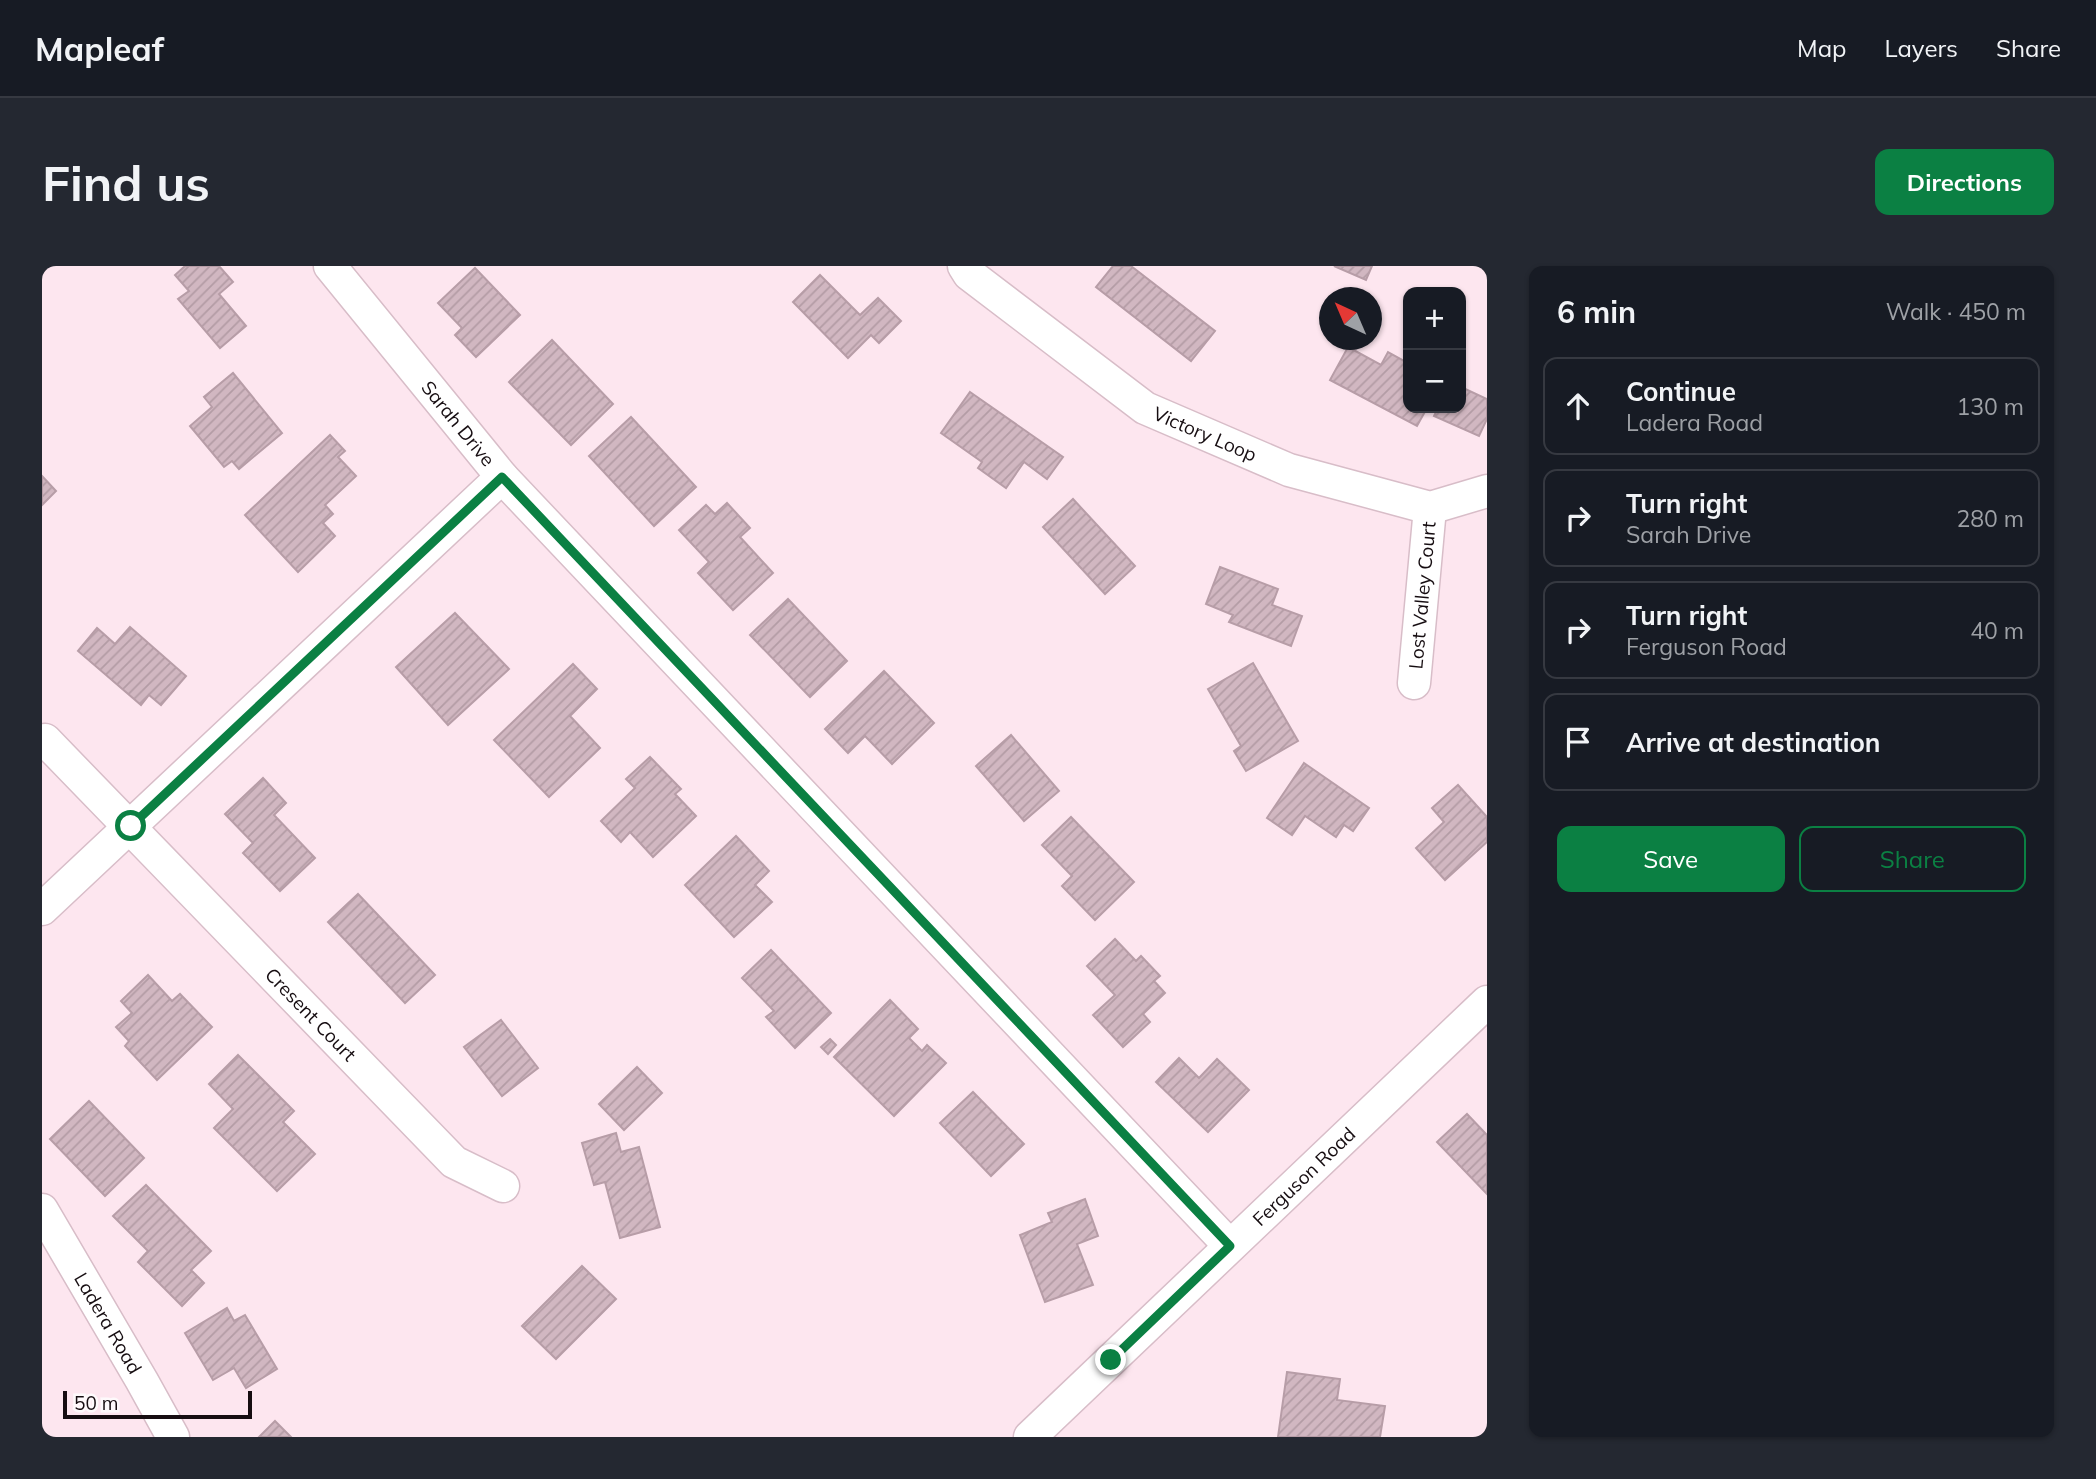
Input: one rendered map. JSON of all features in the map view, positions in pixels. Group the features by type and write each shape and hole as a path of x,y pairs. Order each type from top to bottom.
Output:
{"street":[{"name":"Sarah Drive","path":"330,266 502,477 1230,1246"},
{"name":"Victory Loop","path":"964,266 969,274 1145,408 1289,470 1430,508"},
{"path":"42,909 502,477"},
{"path":"1430,508 1487,491"},
{"name":"Lost Valley Court","path":"1413,683 1430,508"},
{"name":"Cresent Court","path":"45,740 454,1162 503,1186"},
{"name":"Ferguson Road","path":"1030,1437 1230,1246 1484,1012"},
{"name":"Ladera Road","path":"42,1210 173,1437"}],"building":[{"path":"185,266 219,266 233,282 219,294 246,326 220,348 178,299 189,291 175,275"},
{"path":"1113,266 1131,266 1215,331 1191,361 1096,287"},
{"path":"1334,266 1372,266 1366,280"},
{"path":"475,268 520,315 476,357 455,335 462,328 438,303"},
{"path":"820,275 860,315 878,298 901,321 879,343 871,335 848,358 793,302"},
{"path":"552,340 613,404 571,445 509,382"},
{"path":"1346,350 1354,350 1381,365 1388,352 1403,360 1403,413 1424,413 1417,426 1330,380"},
{"path":"233,373 282,433 239,469 232,461 224,467 190,426 212,407 204,397"},
{"path":"1466,389 1487,399 1487,419 1479,436 1434,416 1436,413 1466,413"},
{"path":"970,392 1063,457 1047,479 1024,462 1006,488 978,468 982,462 941,433"},
{"path":"631,417 696,487 654,526 589,456"},
{"path":"330,435 345,451 338,457 356,476 325,505 333,514 323,523 335,536 298,572 245,515"},
{"path":"42,476 56,491 42,505"},
{"path":"1073,499 1135,566 1105,594 1043,527"},
{"path":"727,503 750,528 740,537 773,573 733,610 698,573 709,562 679,530 706,505 715,514"},
{"path":"1220,567 1278,589 1272,605 1302,616 1291,646 1229,622 1233,615 1206,604"},
{"path":"788,599 847,661 810,697 750,635"},
{"path":"455,613 509,669 448,725 396,667"},
{"path":"130,627 186,676 161,705 149,695 141,705 78,651 97,628 115,644"},
{"path":"1253,663 1298,741 1246,771 1234,751 1241,746 1208,689"},
{"path":"573,664 597,689 570,716 600,748 549,797 494,740"},
{"path":"884,671 934,723 892,764 865,736 848,753 825,729"},
{"path":"1011,735 1059,791 1024,821 976,766"},
{"path":"650,757 681,789 675,794 696,816 653,857 630,832 621,842 601,821 635,788 626,779"},
{"path":"1304,763 1369,808 1353,831 1344,825 1336,837 1305,816 1292,835 1267,818"},
{"path":"263,778 286,803 274,815 315,858 280,891 243,853 253,843 225,814"},
{"path":"1458,785 1487,817 1487,842 1445,880 1416,848 1444,822 1432,808"},
{"path":"1071,817 1134,882 1095,920 1062,886 1072,876 1042,845"},
{"path":"736,836 769,871 755,885 772,902 734,937 685,885"},
{"path":"358,894 435,975 405,1003 328,922"},
{"path":"1115,939 1136,961 1141,956 1160,976 1154,981 1165,993 1143,1014 1150,1022 1123,1047 1093,1015 1115,995 1087,966"},
{"path":"771,950 831,1013 795,1048 766,1017 774,1011 742,978"},
{"path":"148,975 172,1001 180,994 212,1027 157,1080 125,1046 129,1041 116,1027 132,1013 121,1001"},
{"path":"890,1000 918,1029 909,1038 922,1051 927,1045 946,1063 894,1116 834,1057"},
{"path":"501,1020 538,1068 502,1096 464,1047"},
{"path":"830,1039 836,1045 828,1054 821,1047"},
{"path":"238,1055 294,1111 283,1122 315,1154 277,1191 214,1128 233,1109 209,1084"},
{"path":"1179,1058 1199,1078 1217,1059 1249,1090 1208,1132 1156,1082"},
{"path":"637,1067 662,1093 624,1130 599,1104"},
{"path":"973,1092 1024,1144 991,1176 940,1123"},
{"path":"89,1101 144,1158 105,1196 50,1139"},
{"path":"1467,1114 1487,1135 1487,1194 1437,1142"},
{"path":"616,1133 621,1152 639,1147 660,1227 620,1238 605,1182 594,1185 582,1143"},
{"path":"146,1185 211,1251 191,1270 204,1283 182,1306 138,1262 148,1251 113,1216"},
{"path":"1085,1199 1098,1236 1077,1244 1093,1285 1045,1302 1020,1235 1052,1222 1048,1213"},
{"path":"582,1266 616,1299 556,1359 522,1326"},
{"path":"227,1308 234,1321 245,1315 277,1369 246,1388 234,1368 213,1380 185,1333"},
{"path":"1287,1372 1340,1379 1337,1400 1385,1406 1380,1437 1278,1437"},
{"path":"275,1421 291,1437 259,1437"}],"route":[{"path":"131,826 502,477 1230,1246 1111,1360"}]}
